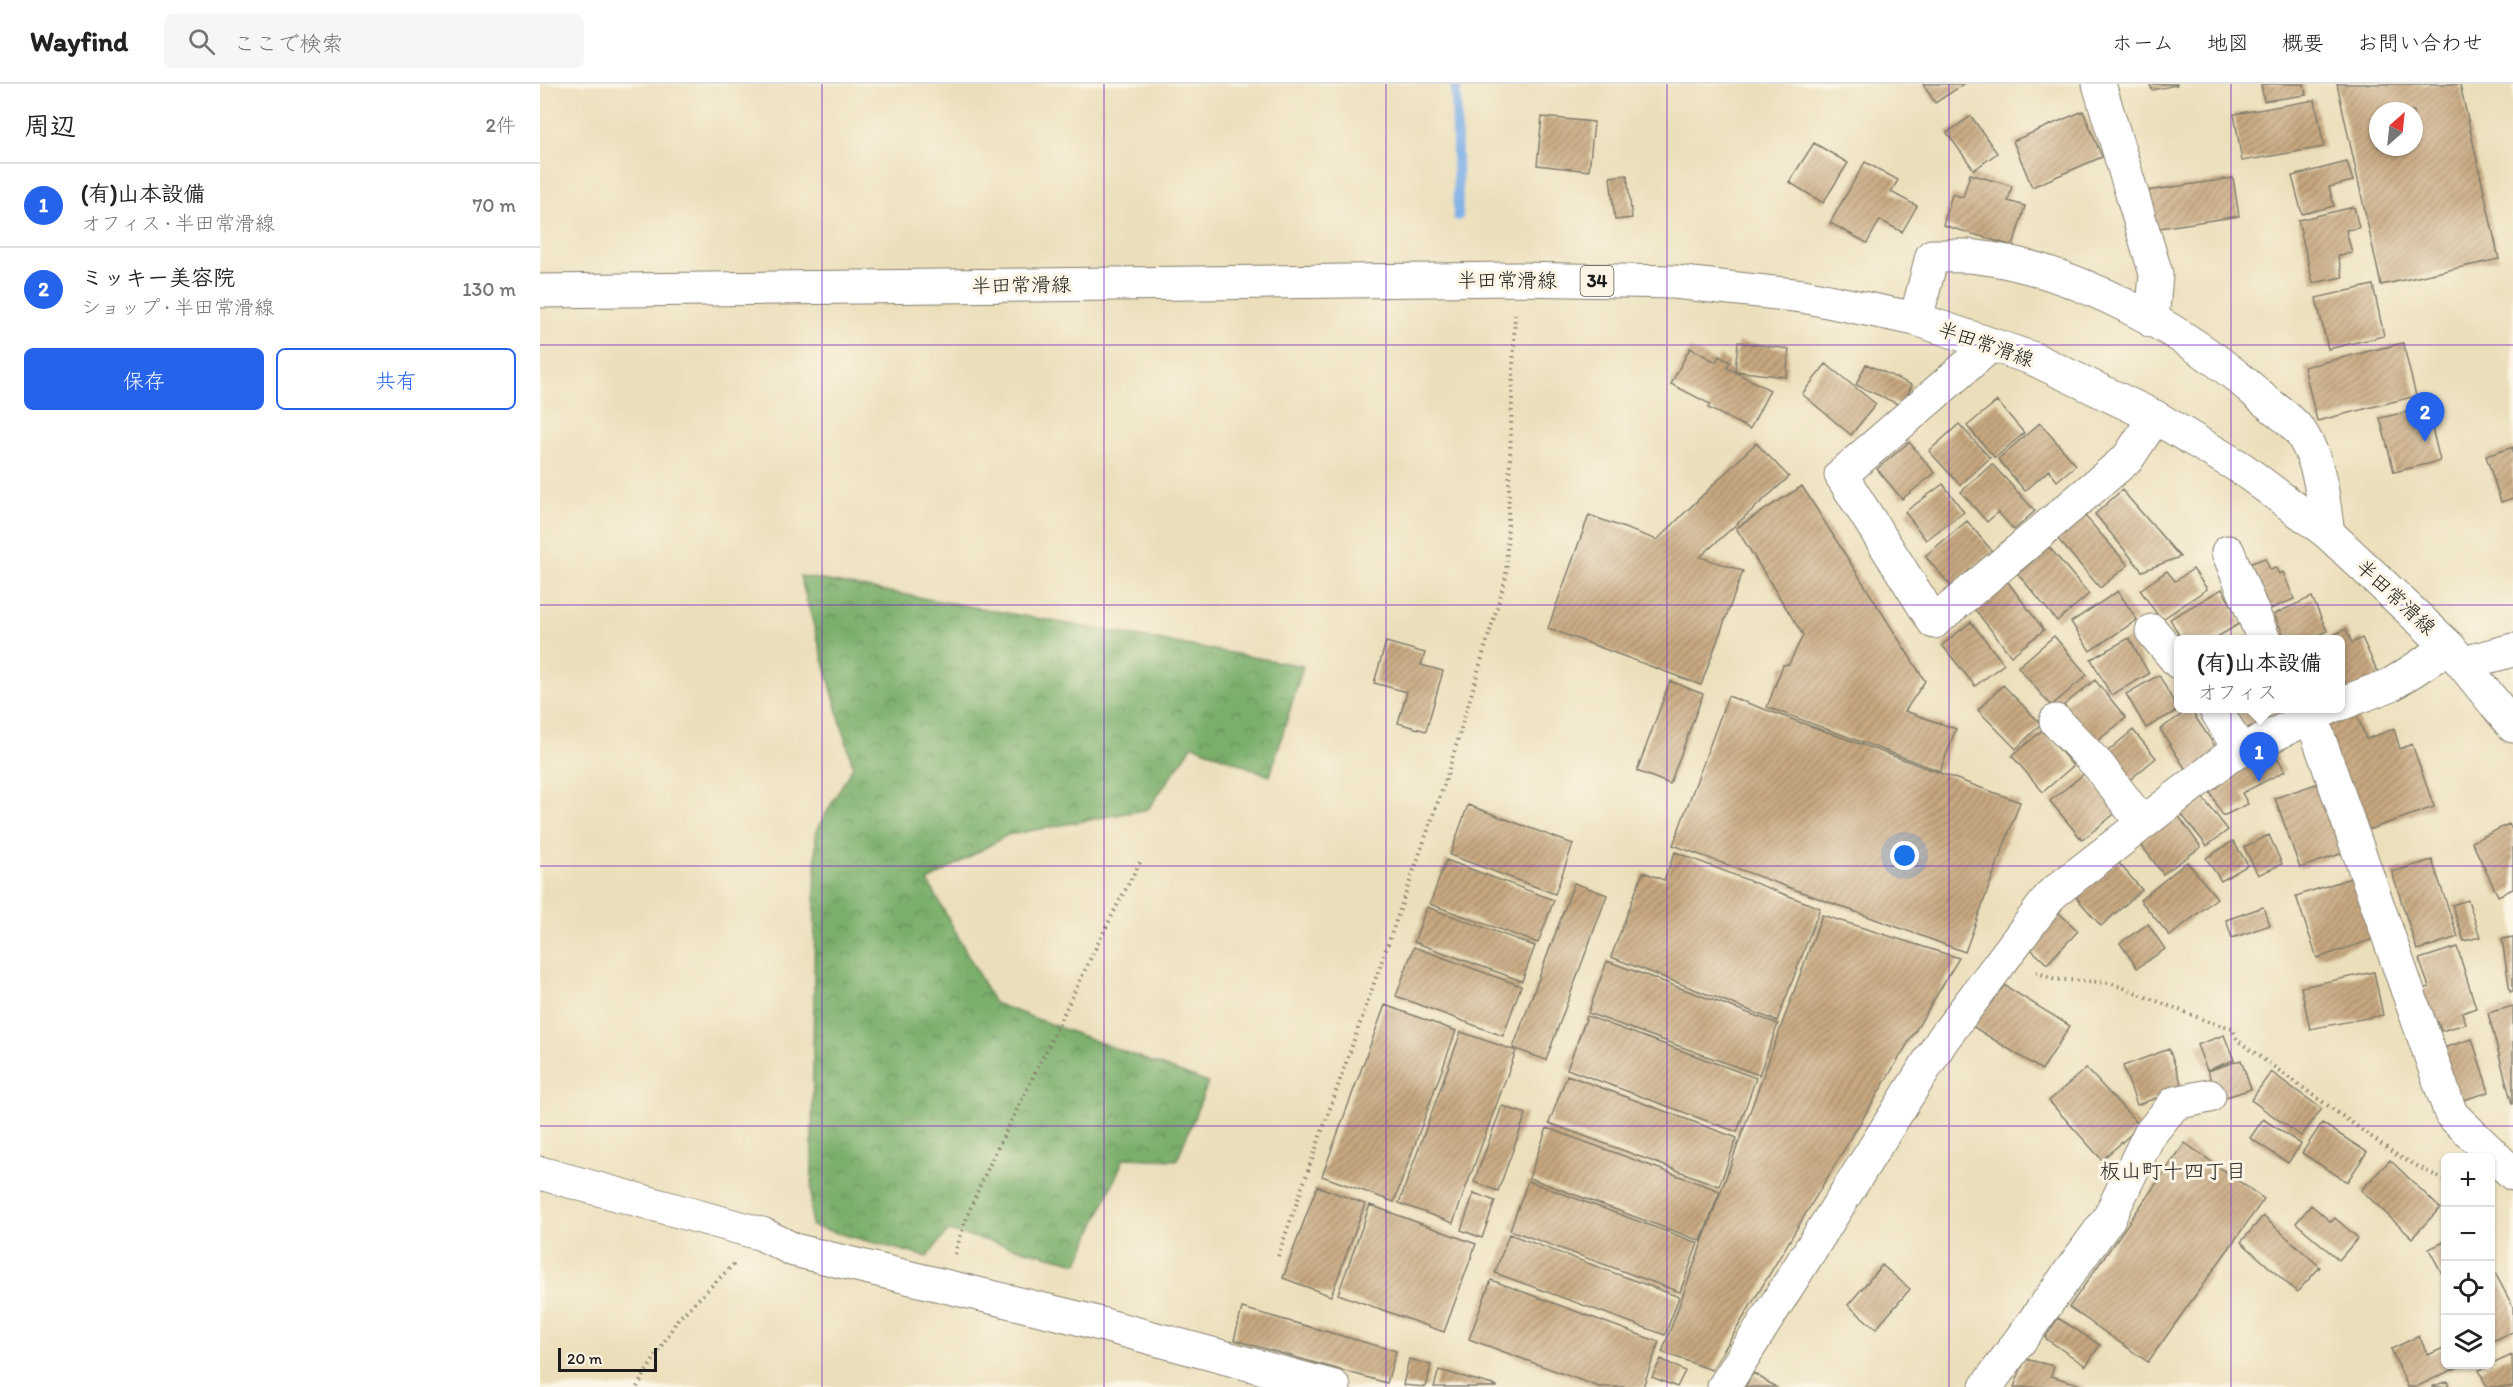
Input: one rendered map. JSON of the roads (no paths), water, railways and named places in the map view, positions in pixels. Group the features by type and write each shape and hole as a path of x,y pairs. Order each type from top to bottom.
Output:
{"street":[{"path":"2099,84 2156,274 2152,321"},
{"path":"1916,319 1932,256 1977,256 2042,272 2113,299 2181,336 2242,379 2302,434 2317,466 2328,532"},
{"name":"半田常滑線","path":"540,291 1516,279 1674,282 1803,296 1916,319 2034,359 2155,417 2241,468 2328,532 2457,655 2513,726"},
{"path":"1990,345 1841,475 1934,622 2128,458 2155,417"},
{"path":"2229,552 2262,635"},
{"path":"2152,632 2174,657"},
{"path":"2345,701 2392,684 2457,655 2513,650"},
{"path":"2218,713 2240,751"},
{"path":"1724,1387 1943,1039 2002,957 2052,894 2228,757 2312,713"},
{"path":"2314,713 2451,1114 2513,1174"},
{"path":"2056,720 2099,766 2142,823"},
{"path":"1986,1387 2109,1218 2149,1135 2175,1103 2209,1096"},
{"path":"540,1173 758,1233 794,1250 946,1286 1335,1387"}],"waterway":[{"path":"1456,84 1458,216"}],"place":[{"name":"ミッキー美容院","path":"2425,442"},
{"name":"(有)山本設備","path":"2259,782"}],"district":[{"name":"板山町十四丁目","path":"2173,1170"}]}
